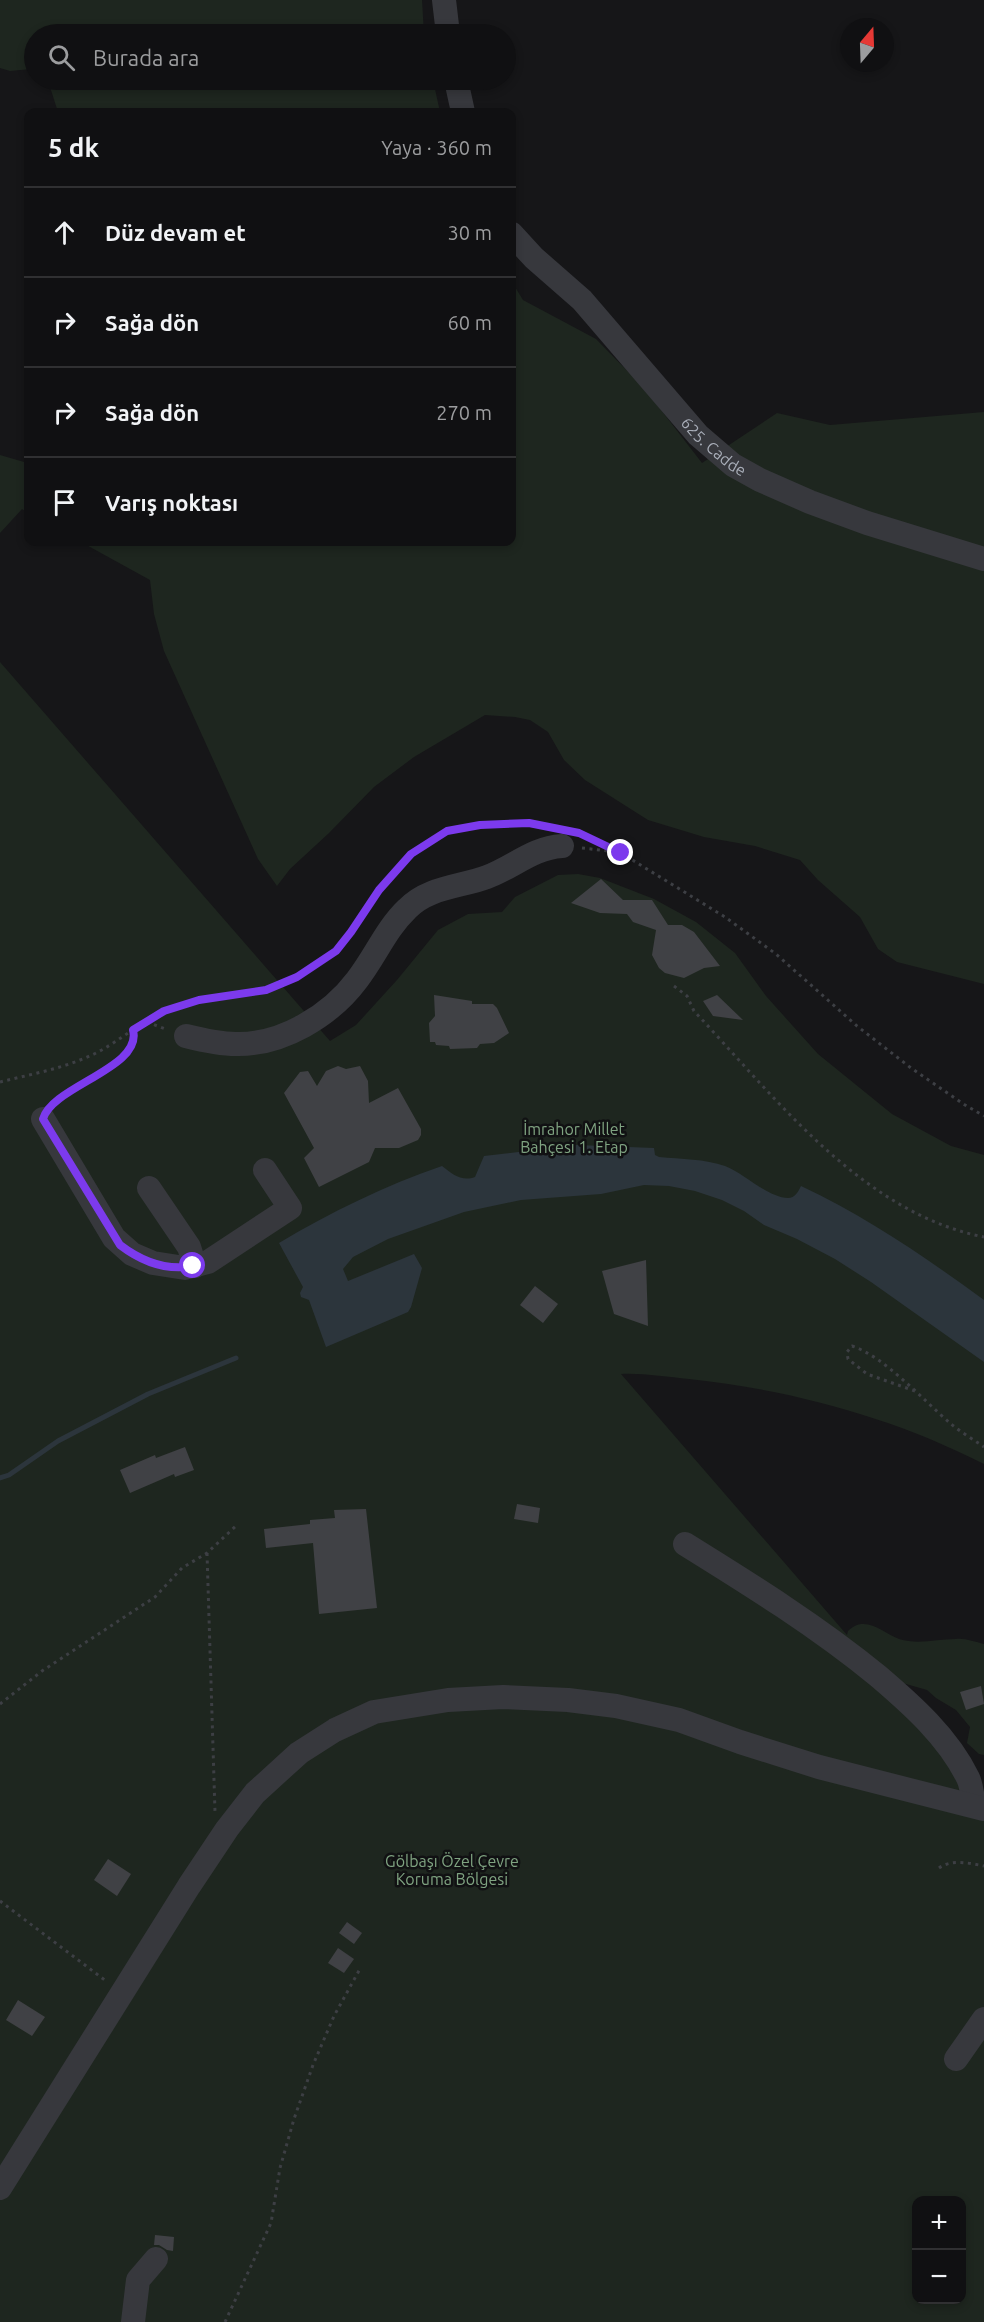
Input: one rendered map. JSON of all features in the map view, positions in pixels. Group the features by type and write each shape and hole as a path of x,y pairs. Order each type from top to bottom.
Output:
{"street":[{"path":"444,0 447,24"},
{"path":"458,90 461,108"},
{"name":"625. Cadde","path":"516,238 534,258 582,300 698,435 733,465 760,480 820,506 984,559"},
{"path":"186,1036 219,1044 253,1043 282,1035 307,1023 330,1008 350,988 408,907 440,890 486,877 563,835"},
{"path":"43,1119 120,1245 132,1254 153,1263 177,1268 208,1262 290,1208 265,1170"},
{"path":"149,1188 189,1247 195,1266"},
{"path":"685,1544 838,1644 898,1693 934,1729 958,1760 969,1780 979,1807"},
{"path":"0,2188 221,1838 255,1793 299,1753 335,1730 374,1712 448,1700 503,1697 568,1700 616,1706 679,1720 819,1767 979,1807"},
{"path":"956,2059 984,2019"},
{"path":"133,2322 138,2280 156,2259"}],"path":[{"path":"0,1082 49,1070 94,1053 164,1011 199,1000 266,990 297,977 336,951 379,890 411,854 447,831 480,825 529,823 621,853"},
{"path":"563,835 579,833 621,853 734,923 776,954 866,1033 956,1099 984,1116"},
{"path":"674,986 687,996 694,1011 780,1102 861,1180 899,1205 924,1217 968,1234 984,1237"},
{"path":"43,1119 46,1112 67,1094 125,1056 132,1044 133,1030"},
{"path":"915,1391 867,1374 848,1359 847,1352 852,1346 858,1348 915,1391 952,1425 984,1447"},
{"path":"0,1704 33,1678 155,1597 182,1568 207,1553 238,1524"},
{"path":"207,1553 215,1816 221,1838"},
{"path":"939,1868 945,1863 954,1862 984,1866"},
{"path":"0,1901 122,1993"},
{"path":"225,2322 271,2223 280,2168 294,2118 314,2065 334,2016 361,1968"}],"green space":[{"path":"0,0 422,0 423,24 24,24 24,70 10,71 0,68"},
{"path":"51,90 435,90 439,108 57,108"},
{"path":"516,289 523,300 596,339 644,388 702,463 777,413 830,425 984,412 984,984 897,962 878,949 860,917 818,880 800,860 755,846 704,837 648,820 585,780 564,760 548,732 530,720 515,717 485,715 414,757 374,787 290,869 277,886 258,859 164,651 154,614 150,580 88,546 516,546"},
{"path":"0,455 24,462 24,510 22,509 0,533"},
{"name":"Gölbaşı Özel Çevre Koruma Bölgesi","path":"0,662 330,1041 356,1025 438,930 468,914 502,912 515,897 558,875 578,874 600,878 654,899 696,922 735,953 766,996 818,1054 892,1114 951,1146 984,1155 984,1464 913,1432 803,1398 727,1384 655,1375 621,1374 847,1635 848,1631 855,1626 868,1624 906,1641 959,1639 984,1644 984,1755 979,1754 967,1743 970,1727 956,1710 927,1690 892,1680 984,1792 984,2322 0,2322"}],"shaded area":[{"path":"577,1145 654,1148 655,1155 659,1157 725,1166 780,1197 793,1197 801,1186 825,1198 895,1238 984,1300 984,1362 835,1259 764,1225 744,1211 722,1200 695,1191 669,1186 644,1185 601,1194 521,1200 464,1212 388,1239 353,1257 343,1269 348,1281 414,1254 422,1268 411,1307 408,1312 326,1347 309,1300 301,1297 303,1287 279,1243 358,1200 442,1166 466,1179 475,1177 484,1156"}],"building":[{"path":"601,879 623,900 652,900 668,925 682,925 694,932 720,966 704,968 684,978 665,973 659,968 652,955 656,930 633,922 627,914 600,913 571,903"},
{"path":"434,995 472,1001 472,1004 493,1004 509,1033 494,1043 480,1044 477,1048 450,1049 449,1046 430,1042 429,1023 435,1016"},
{"path":"717,995 743,1020 713,1016 703,1001"},
{"path":"338,1066 346,1069 360,1066 368,1081 369,1103 398,1088 421,1129 421,1135 418,1140 399,1148 375,1148 369,1162 319,1187 304,1158 314,1148 284,1093 300,1072 308,1071 317,1086 326,1071"},
{"path":"646,1260 648,1326 614,1314 602,1271"},
{"path":"535,1286 558,1304 543,1323 520,1305"},
{"path":"185,1447 194,1470 175,1477 174,1474 130,1493 120,1470 155,1455 156,1458"},
{"path":"517,1504 540,1508 538,1523 514,1519"},
{"path":"366,1509 377,1608 319,1614 313,1543 266,1548 264,1529 310,1524 310,1520 335,1518 334,1510"},
{"path":"981,1686 984,1704 966,1710 960,1692"},
{"path":"108,1859 131,1874 117,1896 94,1880"},
{"path":"347,1922 362,1933 354,1944 339,1933"},
{"path":"338,1948 354,1959 344,1973 328,1963"},
{"path":"18,2000 45,2017 32,2036 6,2020"},
{"path":"155,2235 174,2237 173,2251 154,2245"}],"waterway":[{"path":"0,1478 9,1475 58,1441 148,1394 236,1358"}],"route":[{"path":"193,1266 177,1268 153,1263 132,1254 120,1245 43,1119 51,1106 125,1056 132,1044 133,1030 164,1011 199,1000 266,990 297,977 336,951 379,890 411,854 447,831 480,825 529,823 579,833 621,853"}],"park label":[{"name":"İmrahor Millet Bahçesi 1. Etap","path":"574,1138"}]}
